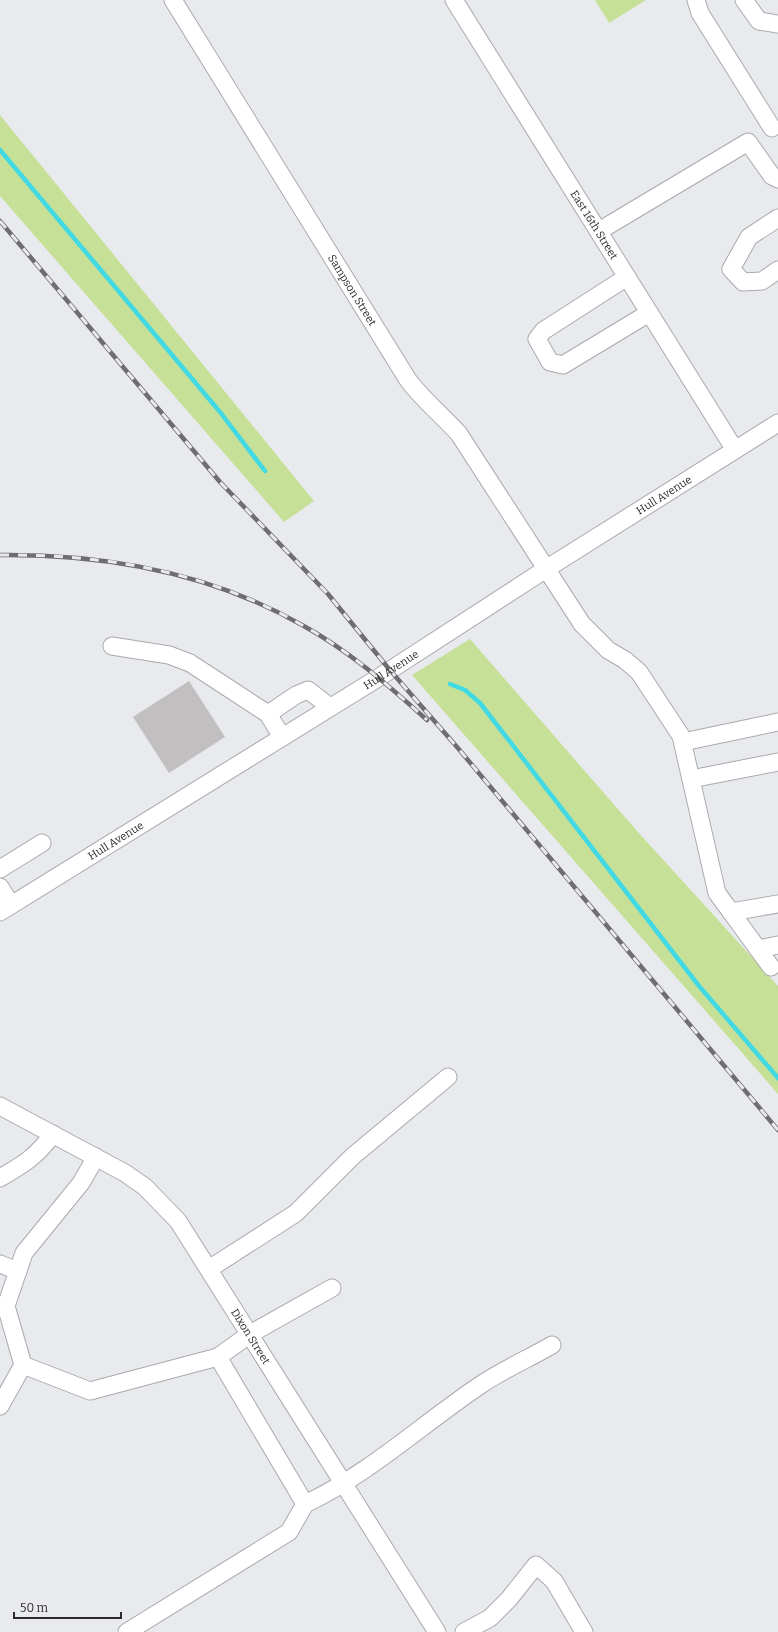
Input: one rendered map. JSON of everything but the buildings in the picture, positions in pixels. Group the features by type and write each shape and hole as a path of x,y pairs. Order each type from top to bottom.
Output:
{"street":[{"name":"Sampson Street","path":"173,0 408,380 424,400 459,434 582,624 608,650 625,660 639,672 681,736 717,893 771,967"},
{"name":"East 16th Street","path":"454,0 735,450"},
{"path":"598,232 775,126 700,13 696,0"},
{"path":"744,0 759,21 778,24"},
{"path":"748,142 772,176 778,179"},
{"path":"778,218 749,237 731,270 743,282 762,281 778,270"},
{"path":"627,277 543,331 537,339 550,362 563,365 649,312"},
{"name":"Hull Avenue","path":"6,909 330,707 778,423"},
{"path":"112,646 169,655 190,663 268,714 282,737"},
{"path":"268,714 296,695 308,690 330,707"},
{"path":"683,742 778,722"},
{"path":"691,779 778,762"},
{"path":"0,869 42,843"},
{"path":"0,887 6,909"},
{"path":"731,912 778,904"},
{"path":"758,949 778,944"},
{"path":"209,1269 296,1213 353,1156 448,1077"},
{"name":"Dixon Street","path":"0,1106 125,1173 145,1187 178,1221 437,1632"},
{"path":"0,1178 26,1163 40,1152 53,1134"},
{"path":"0,1406 23,1365 6,1306 24,1253 81,1183 96,1157"},
{"path":"0,1264 18,1271"},
{"path":"23,1365 90,1391 218,1357 250,1334 332,1288"},
{"path":"127,1632 289,1532 305,1504 344,1483 480,1385 552,1345"},
{"path":"218,1357 305,1504"},
{"path":"464,1632 490,1618 536,1566 554,1581 584,1632"}],"green space":[{"path":"595,0 646,0 609,23"},
{"path":"0,115 314,501 284,522 0,196"},
{"path":"470,639 637,831 778,986 778,1094 412,675"}],"waterway":[{"path":"0,150 220,412 265,471"},
{"path":"450,684 465,690 480,703 699,986 778,1078"}],"railway":[{"path":"0,221 220,482 328,594 389,669 457,747 778,1130"},
{"path":"0,555 79,558 118,563 194,579 230,592 267,607 302,625 335,645 382,681 427,720"}]}
